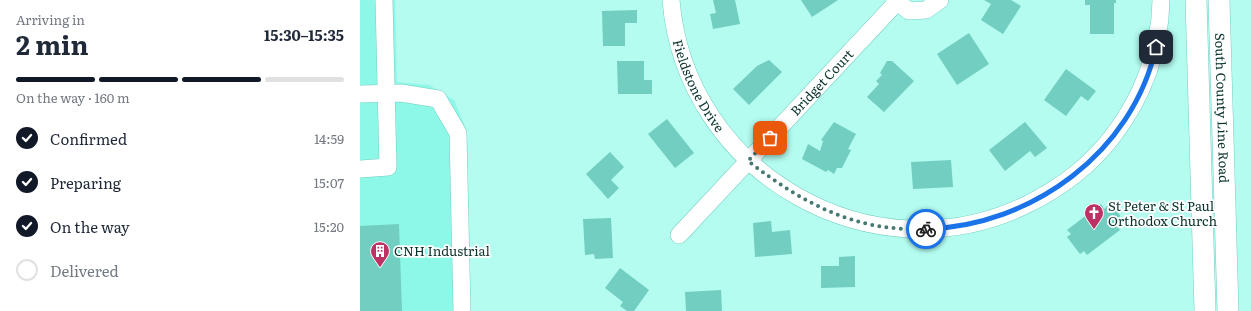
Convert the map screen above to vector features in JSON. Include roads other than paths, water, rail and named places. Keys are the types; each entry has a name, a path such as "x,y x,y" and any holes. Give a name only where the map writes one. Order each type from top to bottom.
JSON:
{"main road":[{"name":"South County Line Road","path":"1196,0 1205,311"},
{"name":"South County Line Road","path":"1219,0 1228,311"}],"street":[{"path":"360,169 388,167 384,0"},
{"name":"Fieldstone Drive","path":"671,0 675,30 681,53 697,93 723,132 748,161 778,185 816,206 857,221 874,225 902,228 934,229 986,220 1017,209 1042,197 1070,178 1099,154 1135,104 1153,60 1158,34 1161,0"},
{"name":"Bridget Court","path":"748,161 896,1 909,10 926,10 940,0"},
{"path":"360,94 400,93 438,99 458,133 462,311"},
{"path":"679,235 748,161"}],"place":[{"name":"St Peter & St Paul Orthodox Church","path":"1094,230"},
{"name":"CNH Industrial","path":"380,268"}]}
